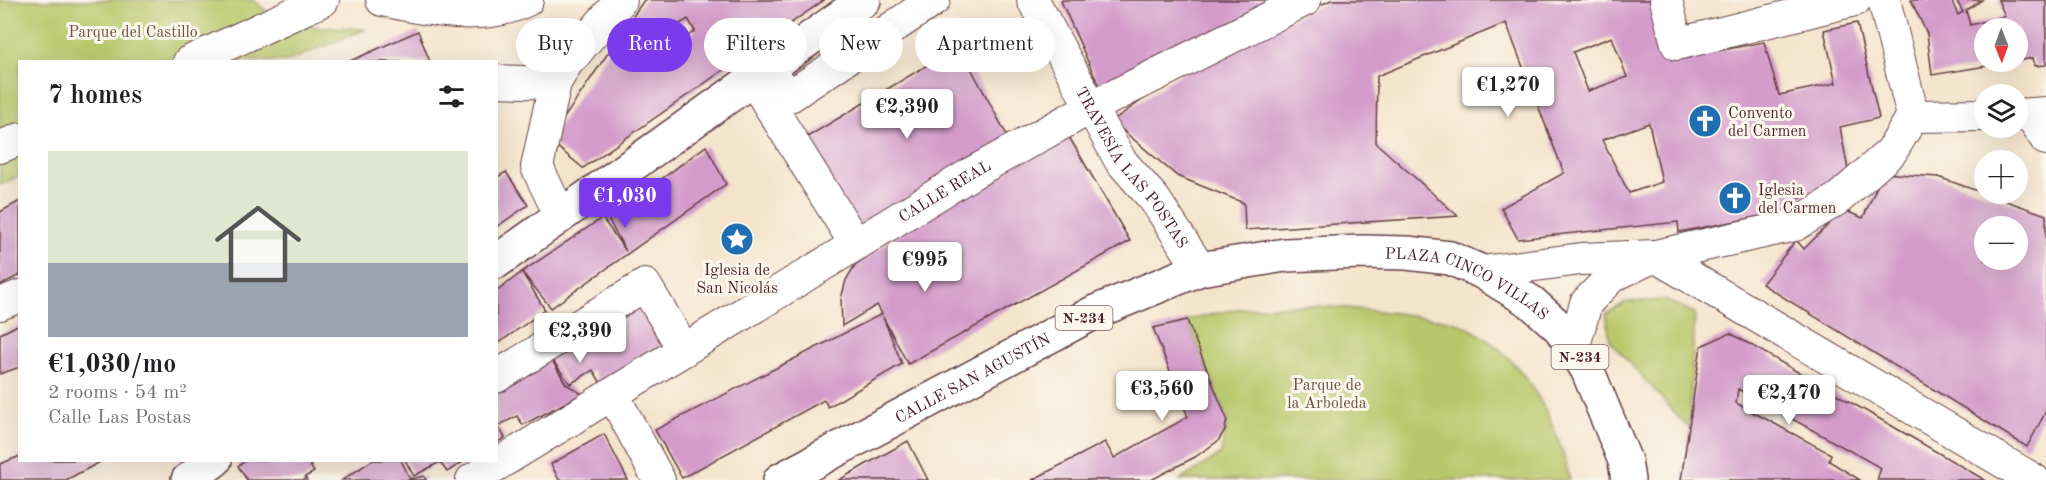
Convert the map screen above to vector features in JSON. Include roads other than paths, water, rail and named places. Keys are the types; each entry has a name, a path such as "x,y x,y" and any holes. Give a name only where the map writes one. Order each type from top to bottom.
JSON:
{"main road":[{"path":"498,261 864,0"},
{"name":"PLAZA CINCO VILLAS","path":"1200,269 1285,255 1361,252 1407,253 1450,258 1482,272 1531,302 1560,328 1574,346 1609,420 1625,461 1628,480"},
{"name":"CALLE SAN AGUSTÍN","path":"780,480 1095,312 1200,269"}],"street":[{"path":"193,60 323,0"},
{"path":"382,0 440,13 513,8 527,0"},
{"path":"561,217 537,167 555,83 566,64 621,0"},
{"path":"760,74 790,96 934,0"},
{"name":"TRAVESÍA LAS POSTAS","path":"1033,0 1120,160 1155,200 1200,269"},
{"name":"CALLE REAL","path":"472,480 974,172 1090,108 1305,0"},
{"path":"1666,0 1677,44 1855,0"},
{"path":"1482,272 1581,260 1655,256 1795,225 1839,198 1891,152 1913,116 1884,0"},
{"path":"760,74 855,243"},
{"path":"498,81 555,83"},
{"path":"1913,116 1974,116"},
{"path":"0,147 18,140"},
{"path":"1574,346 1586,303 1612,276 1655,256"},
{"path":"1655,256 2034,480"},
{"path":"498,375 645,285 684,351"},
{"path":"0,304 18,297"},
{"path":"613,395 655,472"}],"place":[{"name":"Convento del Carmen","path":"1705,121"},
{"name":"Iglesia del Carmen","path":"1735,198"},
{"name":"Iglesia de San Nicolás","path":"737,239"}],"park label":[{"name":"Parque del Castillo","path":"133,31"},
{"name":"Parque de la Arboleda","path":"1327,393"}]}
